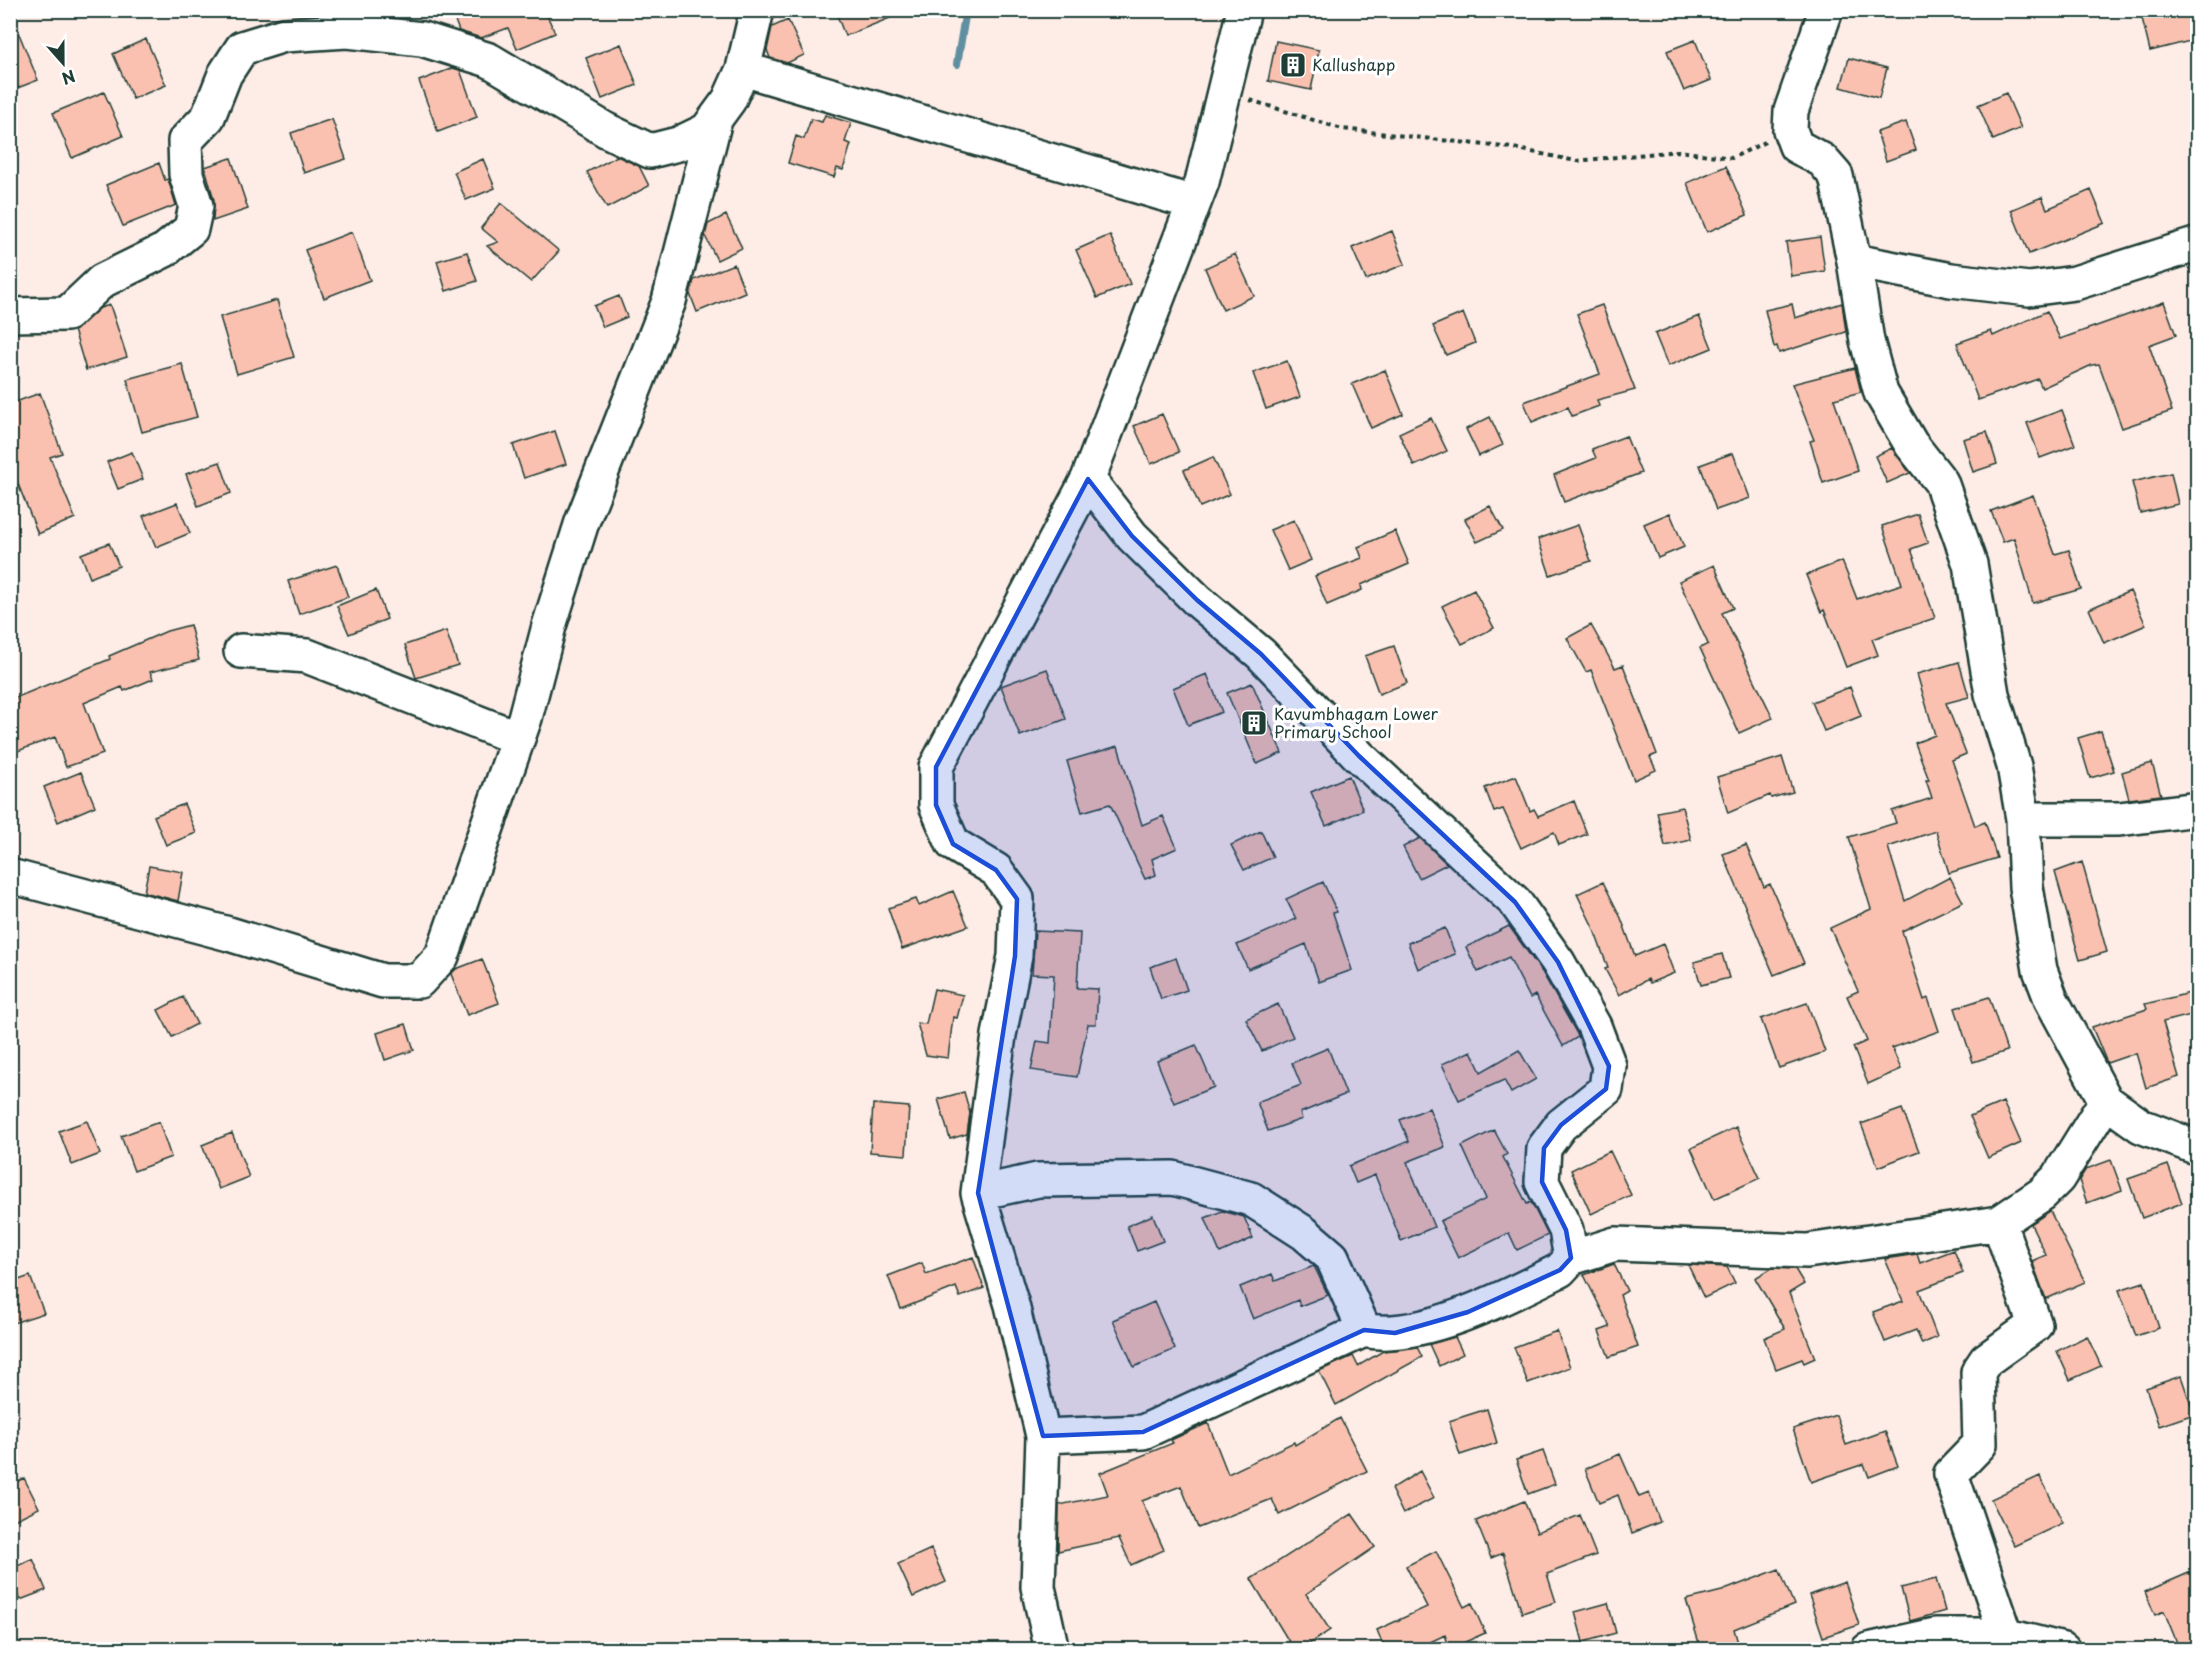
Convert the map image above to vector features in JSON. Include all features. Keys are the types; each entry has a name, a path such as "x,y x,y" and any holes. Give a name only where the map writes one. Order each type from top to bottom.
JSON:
{"street":[{"path":"10,315 67,314 102,281 165,250 191,228 196,206 186,174 185,141 207,117 225,74 242,48 284,35 347,31 422,39 489,60 606,130 650,152 688,140 707,130 715,120 729,100 743,69 757,10"},
{"path":"1052,1650 1038,1587 1043,1436 1012,1305 978,1192 999,1035 1015,956 1017,899 996,870 953,844 936,805 936,767 1088,479 1194,203 1225,93 1244,10"},
{"path":"1826,10 1791,111 1790,130 1796,146 1822,160 1836,176 1854,261 1867,341 1881,393 1911,444 1941,482 1970,564 1992,694 2013,766 2023,819 2026,887 2040,970 2051,999 2106,1101 2142,1126 2198,1148"},
{"path":"743,69 1194,203"},
{"path":"10,876 229,934 383,981 419,981 442,956 518,738 549,626 582,522 669,302 715,120"},
{"path":"1854,261 1951,280 2030,289 2075,284 2198,244"},
{"path":"1088,479 1132,536 1197,600 1261,654 1359,756 1515,902 1558,962 1594,1026 1609,1066 1606,1089 1561,1125 1544,1148 1542,1182 1566,1230 1571,1258"},
{"path":"241,651 307,656 518,738"},
{"path":"2023,819 2119,819 2198,809"},
{"path":"1043,1436 1143,1432 1364,1330 1395,1333 1468,1312 1560,1270 1571,1258 1616,1244 1807,1251 1999,1223 2042,1194 2058,1178 2106,1101"},
{"path":"978,1192 1038,1180 1173,1178 1251,1199 1304,1233 1332,1257 1364,1330"},
{"path":"1999,1223 2035,1325 1986,1360 1978,1372 1980,1444 1951,1474 2008,1642"},
{"path":"1868,1650 1935,1635 2063,1650"}],"path":[{"path":"1225,93 1342,129 1513,148 1576,161 1678,151 1732,158 1790,130"}],"highlighted area":[{"path":"1088,479 1132,536 1197,600 1261,654 1359,756 1515,902 1558,962 1609,1066 1606,1089 1561,1125 1544,1148 1542,1182 1566,1230 1571,1258 1560,1270 1468,1312 1395,1333 1364,1330 1143,1432 1043,1436 978,1193 1015,956 1017,899 996,870 953,844 936,805 936,767"}],"building":[{"path":"451,10 548,10 546,13 555,33 517,49 508,28 481,38 459,31"},
{"path":"835,10 905,10 905,12 845,36"},
{"path":"2140,10 2198,10 2198,39 2150,51"},
{"path":"10,12 38,80 10,91"},
{"path":"788,20 804,55 787,63 770,58 767,50 772,27"},
{"path":"146,39 166,85 133,99 113,54"},
{"path":"1695,40 1711,80 1684,91 1667,51"},
{"name":"Kallushapp","path":"1276,41 1319,50 1311,90 1268,81"},
{"path":"621,44 637,85 602,99 586,58"},
{"path":"1849,58 1887,68 1879,98 1841,87"},
{"path":"453,68 460,70 477,117 438,132 419,81"},
{"path":"104,92 123,136 72,158 53,113"},
{"path":"2006,93 2021,128 1993,140 1978,105"},
{"path":"825,115 851,123 845,142 851,144 843,170 837,168 834,177 788,163 796,136 804,139 811,119 822,122"},
{"path":"332,119 346,159 304,173 291,133"},
{"path":"1906,122 1916,150 1886,161 1877,132"},
{"path":"617,156 639,166 649,186 607,208 587,172"},
{"path":"231,158 248,209 213,221 214,200 205,167"},
{"path":"483,159 495,188 466,200 454,172"},
{"path":"159,163 165,180 168,179 176,205 123,226 106,185"},
{"path":"1726,166 1747,215 1707,232 1687,183"},
{"path":"2091,190 2105,223 2029,254 2011,210 2042,197 2047,209"},
{"path":"501,203 559,251 531,282 487,246 498,242 481,228"},
{"path":"726,215 742,248 717,260 705,236 708,224"},
{"path":"1392,231 1405,264 1366,280 1352,248"},
{"path":"352,232 370,280 324,298 305,250"},
{"path":"1110,235 1130,284 1097,298 1076,250"},
{"path":"1820,237 1825,271 1791,276 1786,242"},
{"path":"467,252 477,281 446,291 437,261"},
{"path":"1235,254 1254,296 1223,310 1205,268"},
{"path":"734,264 745,292 697,312 690,294 694,280"},
{"path":"619,296 627,317 603,327 594,306"},
{"path":"277,300 294,357 237,374 220,317"},
{"path":"2164,302 2176,335 2149,345 2172,411 2122,428 2099,364 2042,388 2038,379 1978,400 1957,343 1991,331 1993,336 2047,311 2060,339"},
{"path":"1842,303 1846,332 1779,353 1777,346 1774,347 1765,310 1792,304 1795,318"},
{"path":"110,305 127,357 86,370 74,330 100,308"},
{"path":"1602,305 1635,390 1597,400 1599,406 1572,416 1568,407 1532,422 1524,402 1600,374 1577,314"},
{"path":"1463,313 1475,343 1446,355 1433,326"},
{"path":"1699,316 1712,348 1668,366 1655,334"},
{"path":"1287,361 1300,397 1266,409 1253,373"},
{"path":"182,364 197,417 142,432 127,379"},
{"path":"1855,368 1861,392 1834,399 1858,471 1823,483 1810,441 1814,440 1792,384"},
{"path":"1385,370 1403,414 1371,428 1352,384"},
{"path":"40,393 62,453 50,457 75,518 38,534 10,464 10,404"},
{"path":"2062,410 2075,445 2040,458 2027,423"},
{"path":"1162,414 1179,452 1151,464 1134,426"},
{"path":"1490,417 1503,445 1479,456 1466,429"},
{"path":"1431,418 1447,451 1414,466 1399,433"},
{"path":"555,431 566,464 524,478 513,445"},
{"path":"1987,432 1997,464 1973,472 1963,439"},
{"path":"1626,436 1641,473 1564,502 1554,475 1596,458 1592,449"},
{"path":"1892,448 1910,473 1887,483 1875,456"},
{"path":"132,452 143,479 118,489 107,462"},
{"path":"1733,453 1750,498 1716,510 1700,465"},
{"path":"1213,457 1230,494 1200,507 1184,470"},
{"path":"220,462 231,493 198,506 186,474"},
{"path":"2171,473 2178,504 2140,513 2132,482"},
{"path":"2033,495 2055,554 2069,550 2081,589 2033,603 2014,538 2003,542 1991,511"},
{"path":"177,503 190,533 156,547 143,516"},
{"path":"1490,506 1503,530 1477,542 1465,519"},
{"path":"1670,513 1684,547 1658,558 1644,524"},
{"path":"1918,514 1928,543 1911,549 1935,618 1872,639 1878,655 1846,667 1824,610 1821,612 1806,575 1842,561 1857,599 1902,584 1882,526"},
{"path":"1294,520 1311,560 1288,570 1270,530"},
{"path":"1578,525 1591,561 1550,575 1538,539"},
{"path":"1395,531 1409,564 1361,585 1362,590 1327,605 1315,576 1362,558 1358,547"},
{"path":"109,543 119,566 90,578 81,554"},
{"path":"337,565 348,597 299,614 288,581"},
{"path":"1714,565 1733,608 1722,613 1773,718 1739,733 1700,648 1708,644 1679,581"},
{"path":"376,590 387,619 349,634 337,606"},
{"path":"1474,590 1494,628 1462,644 1442,606"},
{"path":"2130,591 2146,625 2104,643 2089,609"},
{"path":"190,625 199,660 150,672 153,679 124,691 122,687 84,703 103,754 66,767 55,737 10,754 10,700 110,659 109,656 167,631"},
{"path":"1591,625 1615,668 1623,665 1657,754 1650,757 1656,770 1634,780 1591,670 1586,672 1567,638"},
{"path":"446,631 458,665 416,678 405,645"},
{"path":"1394,646 1407,683 1379,694 1365,656"},
{"path":"1959,662 1969,697 1946,703 1966,754 1952,760 1975,826 1985,822 1997,858 1949,873 1936,831 1888,847 1905,901 1950,877 1963,902 1902,931 1924,1000 1928,998 1939,1031 1892,1048 1901,1069 1868,1084 1853,1047 1867,1041 1847,996 1858,991 1830,928 1871,909 1849,837 1896,823 1892,811 1932,798 1926,780 1929,780 1915,743 1935,735 1917,674"},
{"path":"1047,669 1066,719 1020,736 1001,686"},
{"path":"1207,674 1222,712 1188,725 1173,688"},
{"name":"Kavumbhagam Lower Primary School","path":"1252,683 1282,753 1257,764 1227,693"},
{"path":"1850,687 1861,716 1824,731 1812,702"},
{"path":"2101,731 2114,771 2090,778 2078,738"},
{"path":"1118,746 1142,825 1163,816 1177,848 1152,859 1156,875 1145,879 1110,804 1082,812 1067,761"},
{"path":"1782,757 1793,792 1771,798 1770,795 1728,813 1717,777"},
{"path":"2152,763 2161,795 2129,799 2122,772"},
{"path":"81,772 95,806 58,822 44,787"},
{"path":"1349,776 1363,810 1326,826 1311,792"},
{"path":"1516,776 1530,811 1534,809 1538,816 1574,801 1587,834 1559,845 1554,832 1521,848 1503,809 1494,812 1485,788"},
{"path":"184,804 196,833 166,845 154,816"},
{"path":"1682,807 1691,840 1665,846 1657,812"},
{"path":"1261,831 1273,857 1244,870 1231,845"},
{"path":"1420,838 1447,864 1419,878 1403,847"},
{"path":"1746,845 1764,887 1770,884 1804,963 1774,975 1723,854"},
{"path":"2082,862 2107,952 2080,960 2055,872"},
{"path":"149,866 183,872 178,901 144,892"},
{"path":"1323,882 1337,912 1333,913 1352,970 1319,982 1306,944 1248,969 1237,945 1296,919 1286,899"},
{"path":"1603,882 1621,918 1635,956 1663,944 1674,973 1650,983 1648,979 1619,995 1605,969 1608,968 1593,927 1577,894"},
{"path":"953,891 968,926 902,949 888,908 916,899 919,906"},
{"path":"1509,926 1542,972 1577,1034 1578,1037 1563,1046 1535,995 1530,998 1509,957 1478,972 1466,947"},
{"path":"1445,928 1455,954 1418,969 1408,943"},
{"path":"1035,931 1080,933 1077,988 1098,989 1096,1024 1088,1024 1077,1077 1031,1070 1037,1041 1050,1043 1054,975 1032,974"},
{"path":"1722,954 1729,978 1701,985 1694,962"},
{"path":"1176,958 1187,990 1161,999 1150,967"},
{"path":"482,959 499,1003 467,1015 451,974 456,969"},
{"path":"934,989 963,995 957,1018 953,1017 948,1058 926,1055 917,1023 926,1024"},
{"path":"2190,993 2195,1014 2163,1022 2179,1077 2146,1088 2136,1053 2107,1063 2092,1027 2147,1009 2145,1004"},
{"path":"183,997 197,1024 172,1037 158,1010"},
{"path":"1989,997 2007,1051 1973,1062 1955,1008"},
{"path":"1807,1003 1825,1052 1779,1068 1761,1019"},
{"path":"1278,1004 1293,1037 1262,1051 1246,1019"},
{"path":"406,1024 414,1050 385,1060 377,1033"},
{"path":"1196,1045 1214,1087 1174,1103 1157,1061"},
{"path":"1328,1048 1346,1094 1300,1113 1302,1119 1268,1131 1257,1102 1301,1085 1292,1063"},
{"path":"1519,1050 1536,1079 1511,1093 1504,1080 1459,1100 1442,1064 1471,1051 1481,1072"},
{"path":"964,1092 970,1113 967,1134 950,1139 938,1099"},
{"path":"2003,1102 2021,1143 1988,1158 1970,1116"},
{"path":"873,1104 909,1107 906,1155 870,1152"},
{"path":"1429,1108 1445,1147 1407,1162 1434,1227 1401,1241 1375,1175 1356,1183 1349,1166 1409,1141 1400,1120"},
{"path":"1902,1109 1919,1151 1878,1167 1861,1124"},
{"path":"87,1121 100,1154 72,1165 59,1131"},
{"path":"159,1122 171,1157 134,1171 121,1136"},
{"path":"1736,1127 1760,1178 1714,1199 1691,1148"},
{"path":"1494,1130 1507,1154 1503,1157 1527,1204 1531,1202 1548,1235 1517,1250 1509,1233 1458,1258 1440,1221 1486,1199 1462,1146"},
{"path":"232,1133 249,1177 219,1189 202,1145"},
{"path":"1610,1151 1631,1195 1591,1214 1571,1170"},
{"path":"2111,1160 2122,1190 2087,1203 2079,1180 2086,1169"},
{"path":"2168,1165 2182,1203 2142,1218 2128,1179"},
{"path":"1222,1211 1244,1217 1253,1238 1220,1253 1205,1218"},
{"path":"2050,1211 2085,1282 2046,1299 2032,1261 2046,1255 2031,1224"},
{"path":"1153,1215 1163,1241 1137,1251 1127,1226"},
{"path":"1954,1250 1963,1273 1919,1290 1937,1337 1922,1344 1916,1330 1885,1342 1873,1312 1903,1301 1885,1259 1917,1254 1920,1263"},
{"path":"973,1257 984,1288 960,1297 956,1287 901,1309 888,1276 922,1263 926,1274"},
{"path":"1614,1264 1627,1291 1620,1295 1638,1347 1609,1357 1599,1331 1610,1327 1584,1275"},
{"path":"1688,1265 1727,1267 1735,1283 1704,1298"},
{"path":"1314,1266 1328,1295 1300,1306 1298,1300 1253,1319 1240,1287 1272,1274 1275,1281"},
{"path":"1772,1268 1795,1269 1804,1284 1789,1293 1815,1358 1804,1363 1802,1359 1776,1369 1764,1338 1785,1329 1755,1278"},
{"path":"30,1276 44,1313 10,1324 10,1283"},
{"path":"2144,1282 2159,1328 2136,1336 2119,1290"},
{"path":"1154,1302 1175,1349 1134,1367 1113,1320"},
{"path":"1557,1331 1570,1367 1528,1383 1514,1347"},
{"path":"2087,1336 2101,1366 2070,1380 2057,1351"},
{"path":"1455,1337 1463,1354 1439,1366 1429,1344"},
{"path":"1417,1347 1422,1357 1336,1405 1319,1371 1353,1356 1358,1366 1383,1351"},
{"path":"2181,1376 2194,1414 2159,1426 2146,1388"},
{"path":"1487,1409 1497,1443 1460,1455 1449,1421"},
{"path":"1836,1415 1846,1445 1885,1431 1898,1466 1869,1477 1864,1464 1811,1482 1793,1429"},
{"path":"1340,1418 1367,1471 1279,1515 1272,1499 1198,1528 1181,1486 1142,1501 1164,1550 1131,1565 1119,1538 1058,1551 1059,1505 1108,1495 1100,1473 1173,1443 1171,1440 1208,1423 1228,1474 1294,1442 1295,1445"},
{"path":"1543,1451 1555,1484 1528,1494 1516,1460"},
{"path":"1620,1454 1639,1497 1649,1493 1660,1522 1632,1533 1618,1495 1599,1503 1585,1469"},
{"path":"1420,1471 1434,1498 1403,1514 1391,1489"},
{"path":"2040,1476 2063,1523 2014,1546 1991,1499"},
{"path":"24,1478 39,1508 10,1522 10,1485"},
{"path":"1524,1501 1537,1532 1580,1515 1596,1555 1547,1574 1556,1602 1522,1613 1503,1553 1491,1558 1476,1521"},
{"path":"1352,1514 1375,1547 1306,1594 1330,1630 1300,1650 1294,1650 1251,1579"},
{"path":"931,1549 946,1582 913,1597 898,1564"},
{"path":"1436,1551 1464,1607 1472,1603 1485,1633 1450,1649 1445,1635 1413,1650 1385,1650 1377,1630 1427,1607 1406,1566"},
{"path":"33,1559 46,1590 20,1600 10,1577 10,1569"},
{"path":"1779,1569 1794,1605 1734,1629 1740,1650 1701,1650 1686,1600 1722,1591"},
{"path":"2198,1569 2198,1644 2180,1650 2164,1611 2155,1615 2145,1592"},
{"path":"1936,1579 1945,1611 1910,1621 1901,1588"},
{"path":"1845,1582 1859,1625 1823,1637 1809,1595"},
{"path":"1608,1603 1616,1633 1583,1642 1575,1612"}],"waterway":[{"path":"957,64 966,10"}],"place":[{"name":"Kallushapp","path":"1293,65"},
{"name":"Kavumbhagam Lower Primary School","path":"1254,723"}]}
